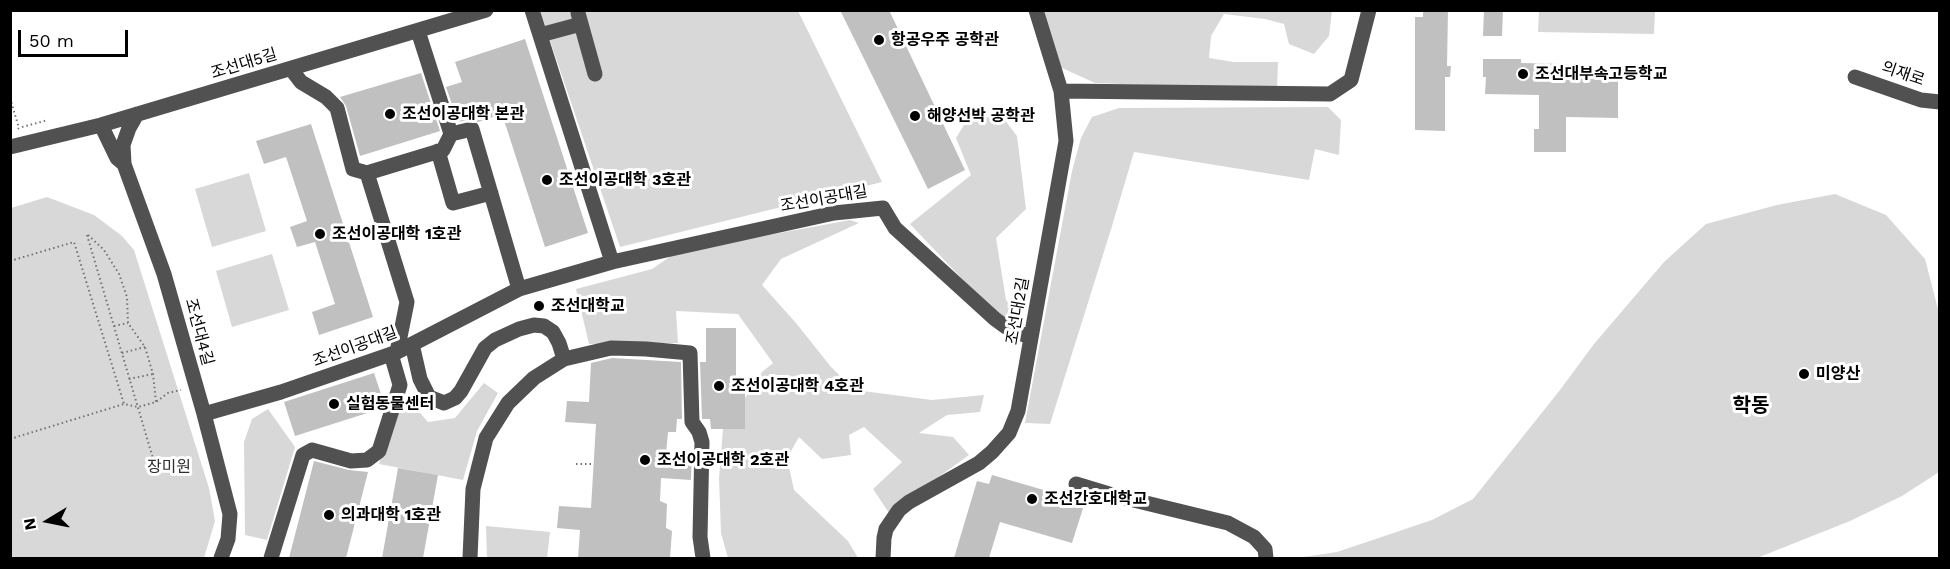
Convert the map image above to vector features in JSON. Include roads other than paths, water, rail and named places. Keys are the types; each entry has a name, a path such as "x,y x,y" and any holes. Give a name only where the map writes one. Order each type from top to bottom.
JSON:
{"street":[{"name":"조선대5길","path":"10,147 101,125 486,10"},
{"path":"532,10 612,262"},
{"name":"조선대2길","path":"883,558 886,529 899,510 992,452 1009,433 1018,411 1066,141 1061,92 1036,10"},
{"path":"1061,92 1330,94 1351,80 1369,10"},
{"path":"540,35 580,18 596,74"},
{"path":"291,69 300,82 326,97 337,108 353,169 367,173 443,150 451,134 418,31"},
{"name":"의재로","path":"1855,77 1921,100 1940,102"},
{"path":"123,164 123,145 137,114"},
{"name":"조선대4길","path":"101,125 117,158 123,164 164,274 204,414 230,514 228,539 221,558"},
{"path":"451,134 472,129 519,289"},
{"path":"438,151 453,203 491,193"},
{"path":"271,558 303,455 312,450 351,461 367,460 379,451 400,385 394,353 407,302 367,173"},
{"name":"조선이공대길","path":"204,414 280,392 394,353 519,289 612,262 834,213 883,208 895,228 995,319 1031,338"},
{"path":"412,344 420,379 429,397 444,403 450,401 461,391 485,348 495,340 519,329 534,325 544,326 553,332 560,344 564,359"},
{"path":"470,558 473,489 486,438 513,398 534,378 564,359 611,348 690,353 692,422 702,442 700,537 703,558"},
{"path":"1076,484 1228,523 1254,537 1265,549 1266,558"}],"place":[{"name":"항공우주 공학관","path":"879,40"},
{"name":"조선대부속고등학교","path":"1523,74"},
{"name":"조선이공대학 본관","path":"390,114"},
{"name":"해양선박 공학관","path":"915,116"},
{"name":"조선이공대학 3호관","path":"547,180"},
{"name":"조선이공대학 1호관","path":"320,234"},
{"name":"조선대학교","path":"539,306"},
{"name":"미양산","path":"1804,374"},
{"name":"조선이공대학 4호관","path":"719,386"},
{"name":"실험동물센터","path":"334,404"},
{"name":"조선이공대학 2호관","path":"645,460"},
{"name":"조선간호대학교","path":"1032,499"},
{"name":"의과대학 1호관","path":"329,515"}],"district":[{"name":"학동","path":"1751,406"}],"park label":[{"name":"장미원","path":"169,467"}]}
